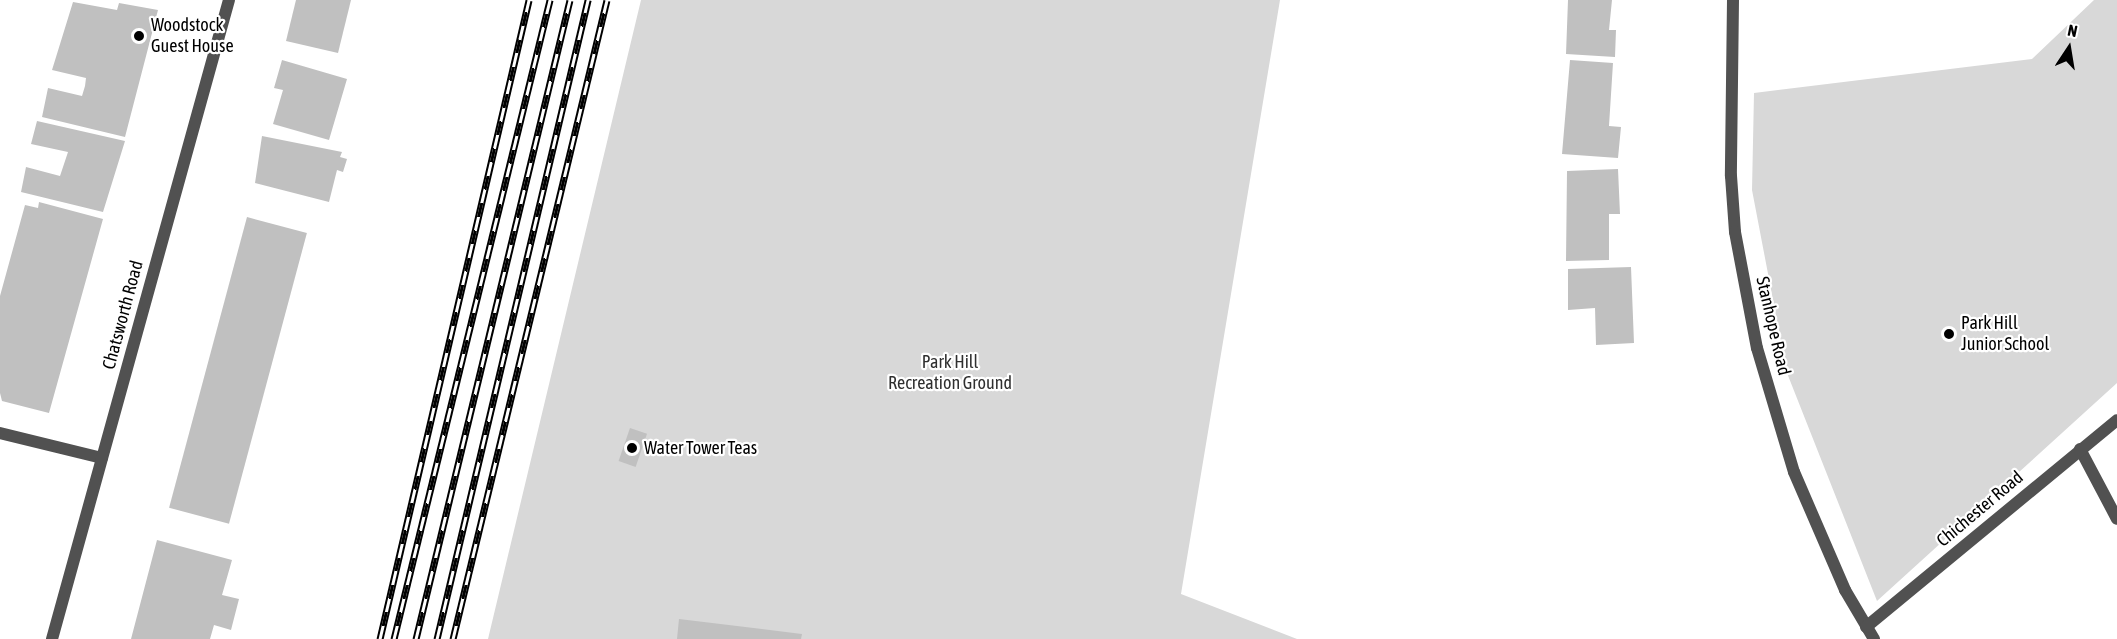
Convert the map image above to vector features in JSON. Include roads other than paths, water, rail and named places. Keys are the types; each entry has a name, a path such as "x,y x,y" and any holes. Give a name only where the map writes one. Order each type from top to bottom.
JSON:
{"street":[{"name":"Chatsworth Road","path":"52,639 229,0"},
{"name":"Stanhope Road","path":"1732,0 1731,176 1745,291 1794,472 1845,590 1874,639"},
{"name":"Chichester Road","path":"1866,627 2117,420"},
{"path":"0,433 102,458"},
{"path":"2080,449 2117,519"}],"railway":[{"path":"380,639 529,0"},
{"path":"394,639 550,0"},
{"path":"416,639 570,0"},
{"path":"437,639 588,0"},
{"path":"453,639 607,0"}],"place":[{"name":"Woodstock Guest House","path":"139,36"},
{"name":"Park Hill Junior School","path":"1949,334"},
{"name":"Water Tower Teas","path":"632,448"}],"park label":[{"name":"Park Hill Recreation Ground","path":"950,373"}]}
